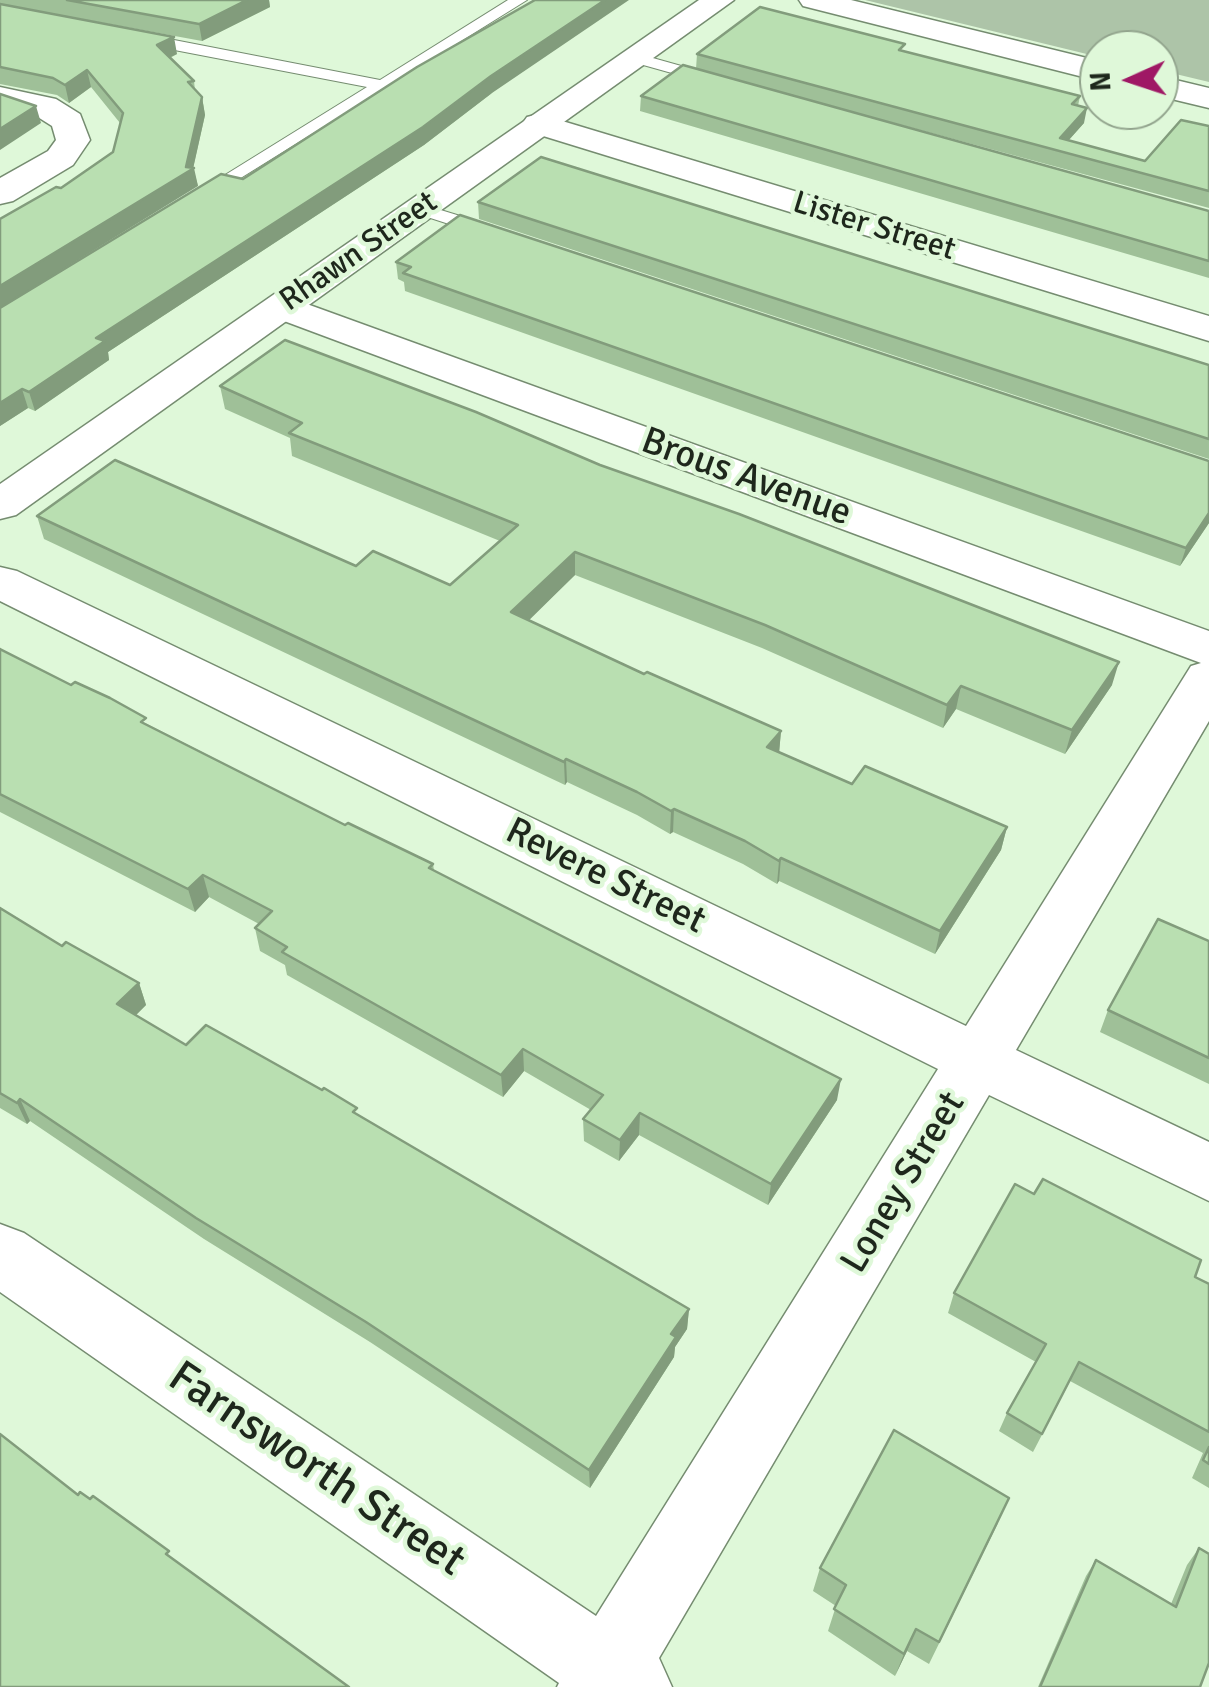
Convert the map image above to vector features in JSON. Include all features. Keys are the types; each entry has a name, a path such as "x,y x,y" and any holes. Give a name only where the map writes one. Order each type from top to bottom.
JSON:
{"street":[{"name":"Rhawn Street","path":"0,505 719,0"},
{"path":"814,0 1079,66"},
{"path":"1179,91 1209,98"},
{"path":"0,96 44,106 68,121 73,140 62,158 0,192"},
{"name":"Lister Street","path":"539,124 1209,329"},
{"name":"Brous Avenue","path":"282,307 1209,649"},
{"name":"Revere Street","path":"0,582 1209,1173"},
{"name":"Loney Street","path":"612,1681 1209,678"},
{"name":"Farnsworth Street","path":"0,1254 612,1681"}],"lane":[{"path":"183,208 519,0"},
{"path":"125,36 382,85"},
{"path":"636,58 738,86"},
{"path":"420,209 507,237"}],"green space":[{"path":"865,0 1209,0 1209,82 1179,75 1179,30 1079,30 1079,52"}],"building":[{"path":"67,0 247,0 199,24"},
{"path":"535,0 605,0 423,127 96,338 105,341 29,392 22,389 0,403 0,308 221,174 243,179 417,67"},
{"path":"0,4 174,37 157,45 194,81 188,82 202,97 186,167 194,168 0,286 0,219 56,187 61,188 113,152 123,113 87,70 65,85 53,78 0,67"},
{"path":"760,7 905,44 899,50 1079,96 1072,104 1079,106 1079,117 1060,138 1145,161 1172,130 1179,130 1181,120 1209,126 1209,191 697,54"},
{"path":"683,65 1209,211 1209,261 641,96"},
{"path":"0,94 36,106 0,129"},
{"path":"541,157 1209,365 1209,439 478,202"},
{"path":"460,215 1209,461 1209,513 1186,548 403,273 411,267 396,262"},
{"path":"285,340 476,412 600,465 739,514 1119,662 1072,730 961,686 947,705 765,625 575,552 511,612 644,674 781,731 767,747 852,784 865,766 1007,827 940,931 781,858 779,861 745,841 671,811 566,759 564,762 37,516 115,460 356,566 373,551 450,585 518,525 289,433 302,423 220,386"},
{"path":"0,649 71,685 75,682 110,698 146,718 141,722 345,825 348,823 433,864 429,868 841,1079 771,1184 640,1113 620,1140 583,1119 603,1095 523,1049 501,1075 282,952 287,947 255,928 272,911 203,875 188,889 0,794"},
{"path":"0,908 62,946 66,942 139,983 117,1004 186,1045 206,1025 324,1088 357,1108 353,1112 689,1309 671,1334 676,1337 589,1470 366,1322 196,1218 20,1099 17,1103 0,1093"},
{"path":"1158,919 1209,941 1209,1058 1108,1010"},
{"path":"1043,1179 1201,1260 1195,1277 1209,1284 1209,1432 1079,1362 1042,1434 1007,1413 1046,1344 954,1293 1015,1184 1034,1194"},
{"path":"894,1430 1009,1498 939,1642 916,1629 904,1654 834,1609 846,1585 820,1568"},
{"path":"0,1434 78,1495 80,1492 90,1499 93,1496 169,1551 166,1554 349,1687 0,1687"},
{"path":"1199,1548 1209,1554 1209,1663 1200,1687 1040,1687 1096,1560 1176,1607"}]}
